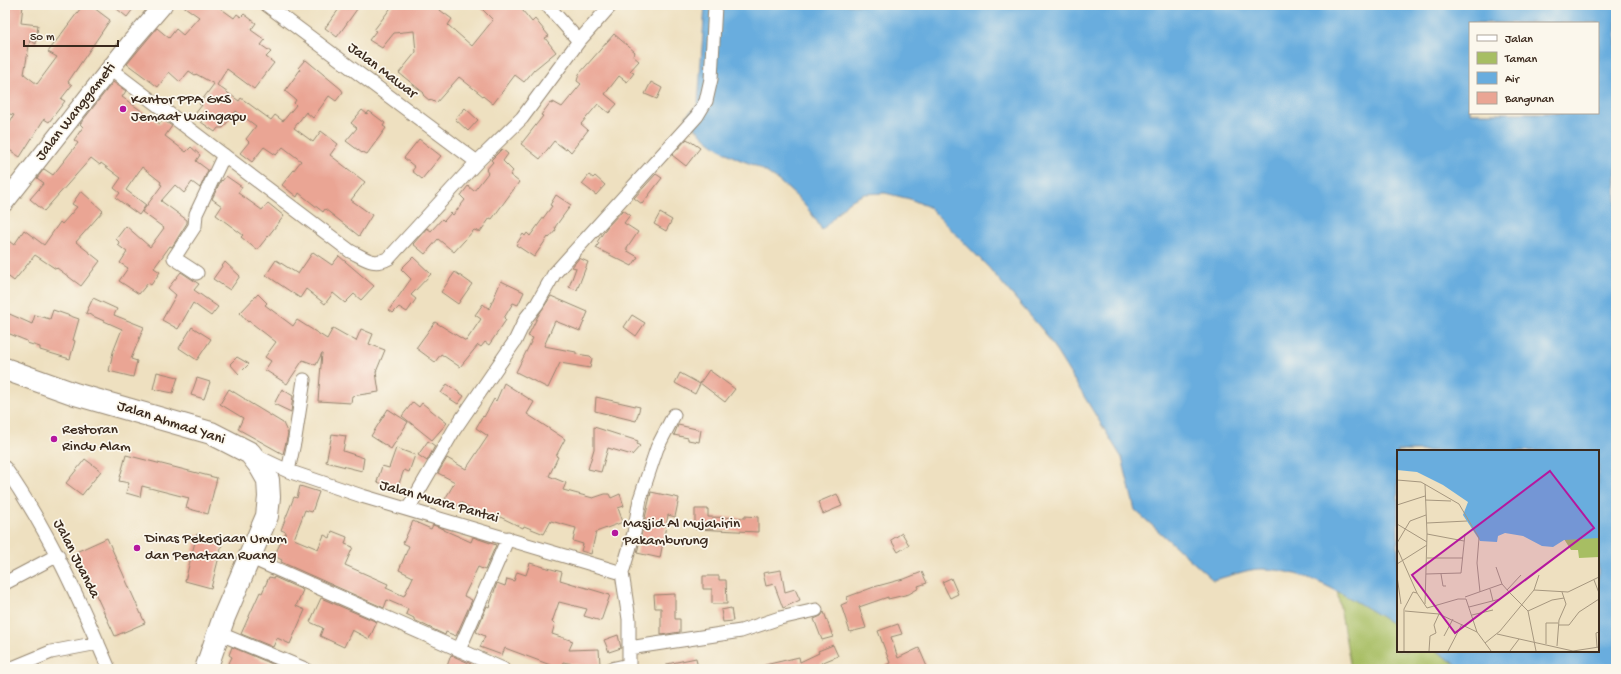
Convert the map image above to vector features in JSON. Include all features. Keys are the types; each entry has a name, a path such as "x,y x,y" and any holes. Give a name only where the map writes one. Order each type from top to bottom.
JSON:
{"highway":[{"name":"Jalan Ahmad Yani","path":"5,369 75,394 211,433 250,453 268,480 269,497 267,516 218,633 206,669"}],"street":[{"name":"Jalan Wanggameti","path":"5,202 148,21 163,5"},
{"name":"Jalan Mawar","path":"267,5 477,162"},
{"path":"547,5 579,41"},
{"path":"110,70 350,251 374,262 380,262 394,253 477,162 522,118 579,41 611,5"},
{"path":"408,509 454,430 515,341 523,324 554,274 697,116 706,101 710,79 715,5"},
{"path":"197,273 174,258 195,226 196,214 224,155"},
{"path":"288,471 304,380"},
{"path":"611,669 629,667 629,619 622,573 634,533 640,500 657,448 674,415"},
{"name":"Jalan Muara Pantai","path":"250,453 288,471 408,509 622,573"},
{"name":"Jalan Juanda","path":"5,468 27,501 58,555 109,669"},
{"path":"459,650 508,538"},
{"path":"5,583 58,555"},
{"path":"249,557 503,669"},
{"path":"629,648 741,631 780,618 816,610"},
{"path":"218,633 305,669"},
{"path":"10,669 51,652 98,643"}],"green space":[{"path":"1336,585 1397,624 1397,652 1440,652 1466,669 1351,669"}],"water":[{"path":"705,5 1616,5 1616,669 1463,669 1438,652 1599,652 1599,450 1397,450 1397,626 1333,589 1298,575 1280,571 1255,569 1213,580 1135,510 1122,458 1045,333 989,268 929,207 910,199 885,193 864,194 848,202 822,230 803,203 787,188 760,168 735,158 712,143 686,116 698,104"}],"building":[{"path":"5,5 23,5 21,23 38,25 36,44 30,40 24,74 37,84 57,57 48,52 83,5 90,5 110,20 68,82 72,85 61,99 65,101 49,122 44,119 20,157 5,147 5,130 14,115 5,113"},
{"path":"112,5 136,5 127,17"},
{"path":"182,5 216,5 234,18 237,14 241,17 244,14 256,23 251,30 265,40 261,45 271,52 266,57 274,63 254,89 227,69 217,85 239,101 241,98 271,120 275,115 283,121 296,105 294,103 296,100 285,91 300,70 298,68 306,60 341,89 343,92 336,101 329,96 313,118 306,112 294,128 313,142 321,131 338,144 330,155 365,182 351,200 372,215 359,236 325,209 323,212 299,193 297,197 282,185 301,161 283,147 276,155 264,147 252,162 240,153 249,142 246,139 256,126 236,111 223,128 218,128 215,132 201,122 203,120 195,114 202,105 199,104 214,84 189,71 180,82 169,72 158,87 127,64 157,28 169,38 176,29 183,35 199,17"},
{"path":"342,5 360,5 337,37 325,28"},
{"path":"393,5 433,5 452,19 448,25 472,46 493,20 478,5 518,5 532,22 535,19 549,36 545,38 556,52 534,70 524,82 515,75 493,104 459,77 436,103 431,100 430,101 423,95 424,93 399,73 416,52 414,31 394,33 382,48 369,40 376,31 374,30"},
{"path":"614,34 635,52 633,56 639,61 630,71 634,73 627,82 619,76 605,94 617,104 609,113 598,104 581,124 588,130 571,152 554,141 540,159 521,144 543,116 541,115 550,103 552,104 553,102 562,107 581,84 577,81 579,74"},
{"path":"113,82 126,91 122,97 160,124 163,120 172,126 165,136 186,152 191,147 200,155 196,161 208,170 200,188 192,182 184,193 175,185 161,201 187,220 187,223 172,247 170,246 154,268 160,272 151,285 148,283 139,294 119,281 128,268 120,263 127,252 118,245 119,242 116,239 126,226 150,247 164,228 142,212 162,185 160,184 161,182 142,167 126,190 146,205 139,215 116,198 120,193 114,188 121,178 101,163 100,165 91,158 44,211 30,199 44,183 37,178 44,169 53,175 78,143 74,140 83,127 80,124"},
{"path":"651,82 662,88 657,99 645,94"},
{"path":"465,108 478,120 468,131 455,119"},
{"path":"362,110 367,114 369,111 385,123 383,126 386,128 367,154 362,153 346,141 357,128 351,123"},
{"path":"419,139 441,156 422,179 412,171 415,167 404,158"},
{"path":"687,139 700,148 686,166 672,155"},
{"path":"502,149 508,154 503,161 513,171 510,175 519,182 492,219 490,218 480,232 474,230 454,252 438,239 425,254 413,244 427,228 431,231 442,219 444,221 451,213 453,215 465,200 461,196 462,194 468,186 474,191 488,173 486,170 493,162 491,160"},
{"path":"656,174 662,178 642,204 634,198"},
{"path":"589,175 593,178 595,176 605,185 596,195 582,184"},
{"path":"226,176 242,187 238,193 262,210 268,203 284,216 257,250 241,237 243,235 216,215 222,206 212,199 221,180 222,181"},
{"path":"81,191 103,211 76,242 100,261 81,286 57,268 56,269 35,255 14,281 5,274 5,238 14,245 24,230 44,245 60,222 62,224 77,207 72,204"},
{"path":"556,195 571,205 555,227 556,230 549,238 548,237 534,257 516,245 523,234 525,236 527,233 530,236 552,206 550,205"},
{"path":"623,210 630,215 624,223 638,232 626,250 638,257 632,266 596,248 599,243 597,242 607,227"},
{"path":"660,213 672,220 666,231 654,224"},
{"path":"313,252 332,265 339,256 374,286 361,300 354,294 345,303 333,293 325,304 306,289 300,298 266,275 276,260 298,274"},
{"path":"413,257 431,274 411,295 416,299 407,312 399,307 393,313 389,310 411,279 401,269"},
{"path":"579,258 588,262 577,290 569,287 576,268 572,267"},
{"path":"225,262 240,276 230,290 213,279"},
{"path":"181,272 199,284 194,290 218,307 211,316 193,303 178,329 162,320 176,295 168,288"},
{"path":"455,272 472,284 458,304 441,292"},
{"path":"501,281 524,292 518,305 513,303 504,318 506,320 489,345 485,342 481,347 478,345 460,367 441,354 435,362 416,348 435,322 466,341 481,319 475,315 483,304 489,309"},
{"path":"258,294 267,303 265,305 293,326 297,320 327,339 333,328 356,341 361,329 373,334 369,344 385,350 376,372 379,392 352,396 351,403 318,401 322,353 316,365 303,360 287,384 265,370 271,361 265,357 276,342 249,321 248,322 240,313"},
{"path":"551,296 588,312 580,331 555,321 544,346 576,352 576,354 590,356 592,358 590,368 560,363 548,388 516,372 533,338 528,336 538,316"},
{"path":"93,298 117,309 114,315 144,327 131,359 137,361 133,377 109,371 113,352 122,329 86,313"},
{"path":"53,310 79,319 73,340 75,341 70,359 40,350 40,347 27,343 27,341 5,332 5,312 32,324 35,315 50,319"},
{"path":"632,315 645,323 636,336 624,327"},
{"path":"192,327 211,339 197,360 179,348"},
{"path":"237,357 249,364 239,374 230,364"},
{"path":"709,370 735,389 725,402 700,383"},
{"path":"157,372 178,377 173,393 153,389"},
{"path":"680,373 700,384 695,394 675,383"},
{"path":"197,378 210,382 204,399 191,395"},
{"path":"504,383 534,402 527,414 565,439 556,456 558,457 549,476 566,483 563,490 593,498 609,494 611,498 620,494 624,506 618,508 623,522 596,532 591,554 581,551 583,544 573,541 576,528 551,521 544,534 524,526 523,528 496,515 494,519 477,510 476,512 460,502 458,506 445,499 455,482 438,473 447,458 466,469 488,436 476,428 494,399 496,401"},
{"path":"447,384 464,396 458,404 441,393"},
{"path":"229,389 283,423 288,434 283,454 238,429 243,418 220,404"},
{"path":"282,389 293,396 291,412 274,404"},
{"path":"596,397 640,407 636,421 595,411"},
{"path":"413,402 419,407 422,403 447,423 432,440 402,416"},
{"path":"388,409 408,422 391,449 371,436"},
{"path":"678,425 701,430 699,442 674,435"},
{"path":"594,427 638,441 637,444 640,446 632,455 608,448 601,472 588,469 594,449"},
{"path":"332,434 346,436 343,451 364,458 362,471 326,462"},
{"path":"428,441 435,446 427,461 418,455"},
{"path":"396,448 415,455 409,472 404,470 397,489 377,482 382,466 389,468"},
{"path":"126,455 217,478 208,514 186,508 189,498 142,486 140,497 126,493 129,483 119,481"},
{"path":"85,459 101,471 82,495 66,483"},
{"path":"300,486 319,492 312,512 305,510 294,539 318,549 324,535 330,538 332,531 347,537 345,544 353,547 345,565 388,584 386,588 404,596 413,577 399,570 409,546 403,543 413,521 431,529 433,525 471,542 473,537 496,545 485,570 478,567 464,596 472,600 456,636 446,632 445,635 414,620 414,618 406,614 408,609 387,600 384,608 281,562 282,560 274,556 286,532 281,530 294,497 297,498"},
{"path":"651,492 679,498 675,517 668,515 660,558 637,553"},
{"path":"837,494 842,506 823,514 818,502"},
{"path":"695,509 708,509 708,517 758,517 758,532 695,529"},
{"path":"902,533 909,545 898,552 891,540"},
{"path":"197,534 223,541 211,588 185,581"},
{"path":"107,538 145,623 115,636 76,552"},
{"path":"530,563 562,572 560,580 610,595 601,621 584,616 587,609 559,602 552,622 555,623 552,634 573,641 569,650 599,649 600,664 583,666 563,662 561,669 505,648 502,655 480,647 485,636 476,632 487,606 489,607 497,583 505,586 507,579 514,581 517,572 526,575"},
{"path":"781,570 785,592 795,589 800,600 783,608 774,584 766,586 763,573"},
{"path":"922,572 927,583 918,586 919,588 909,594 888,599 888,597 859,607 866,628 850,632 841,605 848,602 847,597"},
{"path":"703,576 719,576 719,580 726,580 727,604 712,604 712,589 703,589"},
{"path":"269,577 274,577 303,590 296,606 305,610 290,644 277,638 273,647 241,634 260,592 262,593"},
{"path":"951,578 958,594 950,598 942,582"},
{"path":"675,594 675,619 680,619 680,632 661,635 661,608 655,608 654,595"},
{"path":"321,598 377,622 369,639 352,630 344,647 320,636 323,628 310,622"},
{"path":"731,608 733,621 723,622 721,610"},
{"path":"824,612 833,637 822,640 814,619 821,616"},
{"path":"898,624 902,634 891,637 898,658 919,648 928,669 878,669 890,663 878,631"},
{"path":"618,635 621,648 609,652 604,640"},
{"path":"833,645 838,656 821,663 824,669 765,669 765,665 799,657 800,662 819,653 818,651"},
{"path":"232,647 284,669 238,669 228,665 232,657 229,655"},
{"path":"451,655 471,664 469,669 446,669"},
{"path":"696,658 698,669 668,669 667,664"}],"place":[{"name":"Kantor PPA GKS Jemaat Waingapu","path":"123,109"},
{"name":"Restoran Rindu Alam","path":"54,439"},
{"name":"Masjid Al Mujahirin Pakamburung","path":"615,533"},
{"name":"Dinas Pekerjaan Umum dan Penataan Ruang","path":"137,548"}]}
